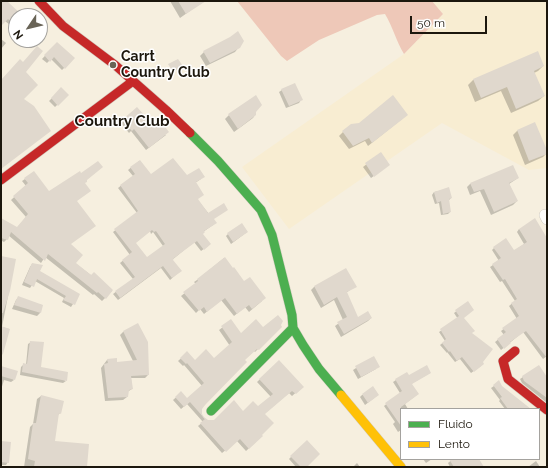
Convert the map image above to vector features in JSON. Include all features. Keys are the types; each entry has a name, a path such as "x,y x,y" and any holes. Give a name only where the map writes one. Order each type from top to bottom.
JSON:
{"street":[{"path":"39,1 63,26 115,65 166,110 218,161 260,210 272,235 292,315 293,328 319,369 402,467"},
{"path":"1,180 133,81"},
{"path":"211,411 293,328"},
{"path":"515,351 502,361 508,379 547,410"}],"shaded area":[{"path":"237,1 432,1 443,14 404,54 385,14 377,15 319,40 287,61 281,56"},
{"path":"432,1 547,1 547,168 529,170 442,123 289,229 242,167 404,54 443,14"}],"building":[{"path":"1,1 7,1 14,8 8,8 8,19 1,26"},
{"path":"178,1 206,1 186,14"},
{"path":"238,31 244,41 240,48 210,63 203,51 230,37"},
{"path":"57,42 75,58 65,69 54,57 50,62 44,55"},
{"path":"35,48 39,48 43,51 26,72 38,85 24,99 34,106 51,131 1,169 1,80 20,59 23,62"},
{"path":"538,51 544,66 534,71 545,96 516,109 507,87 481,98 473,79"},
{"path":"178,59 183,66 173,72 168,64"},
{"path":"295,83 303,100 289,106 281,89"},
{"path":"61,87 69,95 58,106 51,98"},
{"path":"256,95 262,105 256,112 256,115 238,129 228,114"},
{"path":"393,95 408,115 372,143 369,138 353,146 342,131 351,124 359,123"},
{"path":"137,107 152,124 159,119 169,132 149,148 134,129 132,131 122,120"},
{"path":"535,122 547,150 547,154 529,161 517,130"},
{"path":"381,152 390,165 374,177 365,163"},
{"path":"173,158 187,175 199,168 205,177 196,182 204,195 198,199 208,213 224,203 228,210 214,219 217,223 204,231 205,232 203,234 211,244 204,250 197,241 174,258 173,260 182,271 172,278 163,266 120,298 115,291 135,277 122,260 132,252 114,229 138,211 120,185 135,174 130,167 140,160 151,174","holes":["152,230 154,232 156,231 165,244 147,257 136,243"]},
{"path":"98,161 103,167 85,183 91,191 77,201 96,226 71,244 83,255 76,263 91,275 94,272 113,290 106,299 48,254 45,261 11,232 8,240 1,238 1,218 17,227 28,214 13,196 28,183 24,178 34,171 49,191 80,171 81,173"},
{"path":"513,165 519,178 509,183 518,201 494,212 484,189 474,192 470,183"},
{"path":"449,187 452,198 449,199 451,212 443,214 441,201 437,203 434,192"},
{"path":"535,218 547,238 547,358 526,331 510,342 511,343 504,349 497,339 506,332 502,328 519,316 511,303 517,299 505,279 503,280 492,264 501,258 493,247 506,238 514,250 527,242 519,229"},
{"path":"242,223 248,232 233,242 227,233"},
{"path":"1,256 16,259 10,291 3,313 1,313"},
{"path":"225,257 244,281 250,277 266,298 252,309 249,305 237,314 225,298 207,312 204,307 199,311 183,292"},
{"path":"32,263 43,265 40,271 80,294 75,305 63,300 66,296 37,279 34,287 24,282"},
{"path":"346,268 357,287 347,292 358,317 368,311 372,318 344,334 337,322 347,317 337,297 324,305 314,286"},
{"path":"18,296 43,305 41,313 14,305"},
{"path":"468,301 474,310 464,318 475,331 472,333 493,349 483,362 484,364 474,372 462,357 457,361 450,351 449,352 442,343 446,339 440,329 459,316 455,310"},
{"path":"278,315 283,321 281,325 282,327 259,350 257,349 245,360 247,362 205,405 202,409 202,414 208,420 214,420 234,400 243,411 253,401 258,406 273,394 259,379 279,360 304,387 296,394 292,391 265,414 274,423 249,449 240,439 226,452 200,423 205,419 190,402 184,407 175,397 181,391 187,398 204,383 187,363 186,364 180,358 187,351 195,360 206,349 214,358 232,342 221,326 231,319 241,333 256,319 263,327"},
{"path":"138,323 148,342 149,375 131,376 133,389 129,390 128,397 108,398 104,364 108,363 107,359 117,358 117,362 137,360 123,331"},
{"path":"1,326 10,329 3,354 1,354"},
{"path":"30,341 44,342 41,367 68,372 67,381 22,372 23,363 27,364"},
{"path":"374,356 380,367 361,377 355,366"},
{"path":"427,365 431,373 412,384 419,394 400,408 400,425 385,403 402,391 395,379 407,372 409,375"},
{"path":"539,365 547,377 547,398 524,381 522,376"},
{"path":"1,366 18,371 15,380 1,376"},
{"path":"499,380 502,386 530,408 507,408 500,398 502,397 493,385"},
{"path":"373,386 379,395 368,403 362,394"},
{"path":"41,395 64,401 61,414 59,413 55,441 89,444 87,467 34,467 35,461 28,459 33,423 36,423"},
{"path":"307,440 320,454 307,467 301,467 290,456"},
{"path":"1,441 11,442 9,463 1,462"},
{"path":"450,460 480,460 484,467 454,467"}],"traffic: fast":[{"path":"190,133 218,161 261,210 272,235 292,315 293,328 319,369 341,395"},
{"path":"211,411 293,328"}],"traffic: slow":[{"path":"341,395 401,467"}],"traffic: jam":[{"path":"39,1 63,26 115,65 190,133"},
{"path":"1,180 133,81"},
{"path":"515,351 503,361 508,379 547,410"}],"place":[{"name":"Carrt Country Club","path":"113,65"}],"district":[{"name":"Country Club","path":"122,121"}]}
